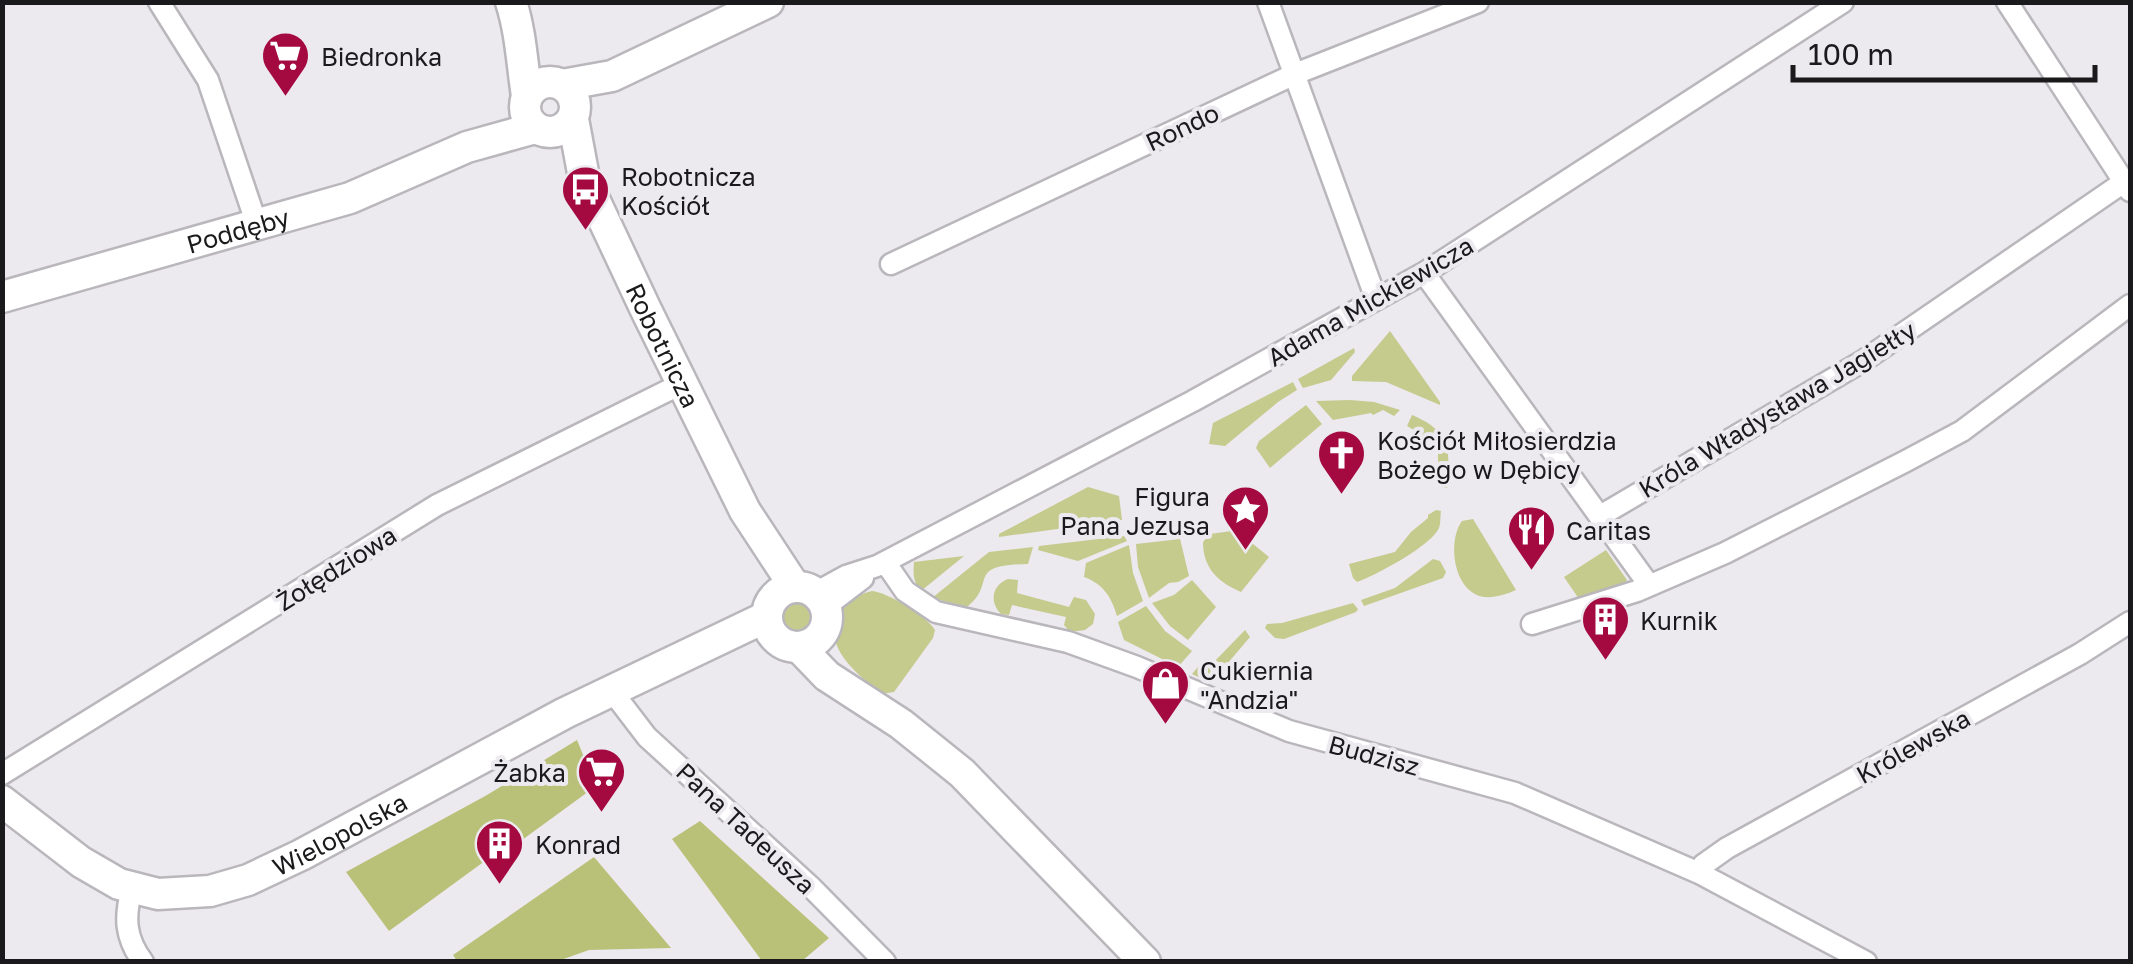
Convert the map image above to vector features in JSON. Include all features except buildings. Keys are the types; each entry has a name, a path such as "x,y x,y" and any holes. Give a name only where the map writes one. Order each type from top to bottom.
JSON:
{"street":[{"path":"159,2 208,80 257,225"},
{"path":"512,2 521,33 520,54 532,116"},
{"path":"532,116 540,84 612,76 768,2"},
{"path":"1268,2 1376,299"},
{"name":"Rondo","path":"891,264 1295,74 1478,2"},
{"name":"Adama Mickiewicza","path":"796,615 881,564 1193,401 1424,273 1844,2"},
{"path":"2006,2 2128,187"},
{"path":"521,33 574,98 574,116"},
{"path":"532,116 561,130 612,76"},
{"name":"Poddęby","path":"2,297 350,198 532,116"},
{"name":"Robotnicza","path":"532,116 584,178 796,615"},
{"name":"Robotnicza","path":"574,116 584,178"},
{"name":"Króla Władysława Jagiełły","path":"1600,516 1851,368 2128,187"},
{"path":"1424,273 1650,585"},
{"path":"1532,624 1650,585 1796,519 1962,431 2130,305"},
{"name":"Żołędziowa","path":"2,774 438,504 682,384"},
{"name":"Budzisz","path":"881,564 905,590 936,612 1068,642 1289,731 1515,793 1699,872 1866,962"},
{"path":"796,615 826,676 876,706 962,774 1145,962"},
{"name":"Wielopolska","path":"2,801 81,862 132,889 187,894 248,880 301,856 611,690 796,615"},
{"name":"Królewska","path":"1699,872 1728,848 2080,654 2130,622"},
{"name":"Pana Tadeusza","path":"611,690 647,737 812,888 885,962"},
{"path":"132,889 128,931 131,945 143,962"}],"green space":[{"path":"1390,331 1440,405 1386,382 1352,381 1352,376"},
{"path":"1354,348 1355,352 1331,380 1303,388 1298,379"},
{"path":"1293,382 1297,390 1225,446 1209,444 1213,423"},
{"path":"1350,400 1400,410 1394,416 1383,410 1333,420 1316,401"},
{"path":"1306,405 1322,424 1270,468 1256,448 1259,441"},
{"path":"1412,415 1434,428 1445,443 1449,462 1447,488 1438,487 1438,444 1407,426"},
{"path":"1088,487 1119,496 1122,520 999,537 999,534"},
{"path":"1436,510 1441,511 1439,528 1425,543 1377,573 1357,582 1353,578 1349,564 1395,552"},
{"path":"1473,519 1516,590 1484,597 1465,586 1456,565 1455,541 1462,521"},
{"path":"1253,528 1253,544 1269,557 1241,592 1213,573 1203,542 1210,534"},
{"path":"1124,536 1127,541 1078,561 1038,550 1039,546"},
{"path":"1180,539 1189,576 1169,583 1149,598 1138,567 1136,544"},
{"path":"1129,545 1143,601 1117,616 1105,592 1084,577 1086,563"},
{"path":"1033,547 1028,564 1008,565 989,572 967,607 932,598 989,552"},
{"path":"1606,550 1627,580 1622,587 1581,602 1564,577"},
{"path":"964,556 921,591 918,588 914,562"},
{"path":"1433,559 1440,561 1446,572 1443,578 1364,606 1361,600 1395,588"},
{"path":"1008,579 1018,580 1017,593 1069,607 1074,597 1086,600 1095,614 1093,624 1085,630 1070,632 1064,625 1066,617 1012,605 1009,615 1001,614 994,594 998,585"},
{"path":"1192,580 1216,607 1188,640 1170,626 1152,603 1174,595"},
{"path":"872,591 906,606 935,630 894,692 880,694 848,664 836,642 836,622 845,606"},
{"path":"797,603 807,607 811,617 807,627 797,631 787,627 783,617 787,607"},
{"path":"1353,603 1356,612 1284,639 1275,638 1265,628 1267,624"},
{"path":"1146,606 1165,631 1192,651 1178,667 1124,640 1118,622"},
{"path":"1245,630 1250,637 1211,683 1192,674 1202,662 1211,665"},
{"path":"577,740 596,786 389,931 346,872 487,795"},
{"path":"700,821 829,938 802,961 762,961 672,839"},
{"path":"594,857 671,948 589,950 558,961 457,961 453,955"}],"place":[{"name":"Biedronka","path":"286,98"},
{"name":"Robotnicza Kościół","path":"586,232"},
{"name":"Kościół Miłosierdzia Bożego w Dębicy","path":"1342,496"},
{"name":"Figura Pana Jezusa","path":"1245,552"},
{"name":"Caritas","path":"1531,572"},
{"name":"Kurnik","path":"1605,662"},
{"name":"Cukiernia \"Andzia\"","path":"1165,726"},
{"name":"Żabka","path":"601,814"},
{"name":"Konrad","path":"500,886"}]}
